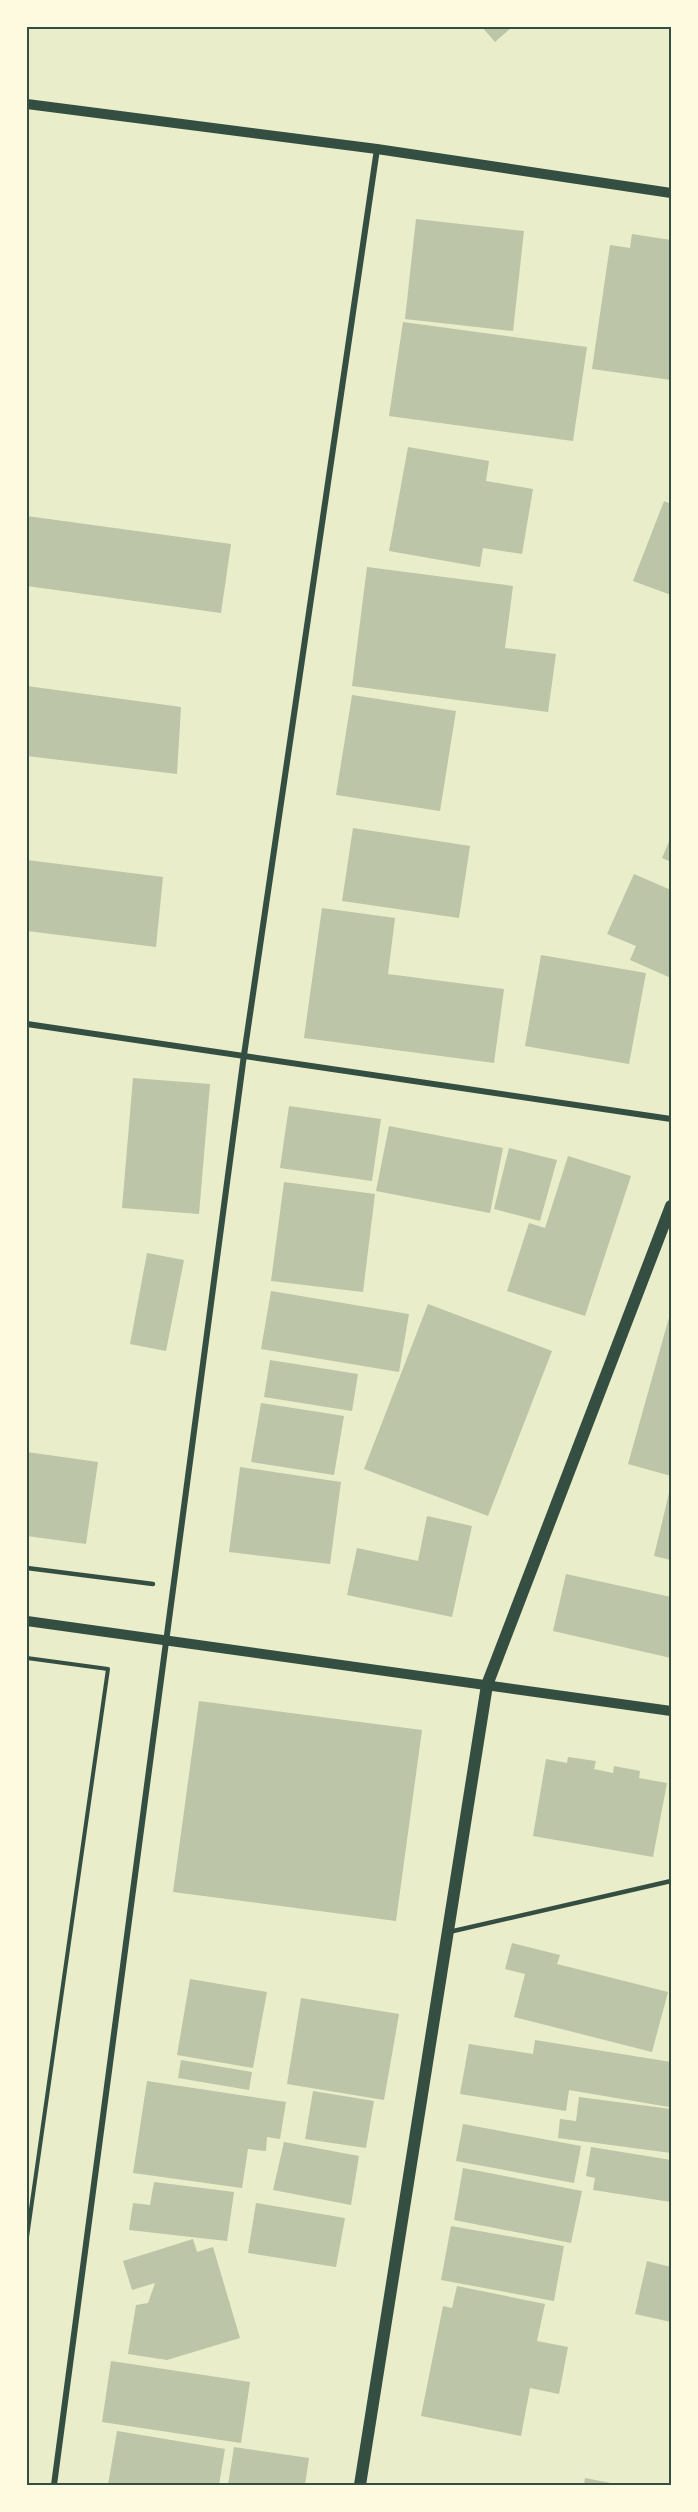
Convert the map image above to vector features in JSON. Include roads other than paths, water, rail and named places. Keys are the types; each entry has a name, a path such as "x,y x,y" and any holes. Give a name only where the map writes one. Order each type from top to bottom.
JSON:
{"main road":[{"path":"360,2485 487,1684 671,1206"}],"street":[{"path":"27,104 377,149 671,193"},
{"path":"54,2485 244,1055 377,149"},
{"path":"27,1024 671,1119"},
{"path":"27,1621 487,1684 671,1712"}],"lane":[{"path":"27,1568 153,1584"},
{"path":"447,1932 671,1881"}]}
